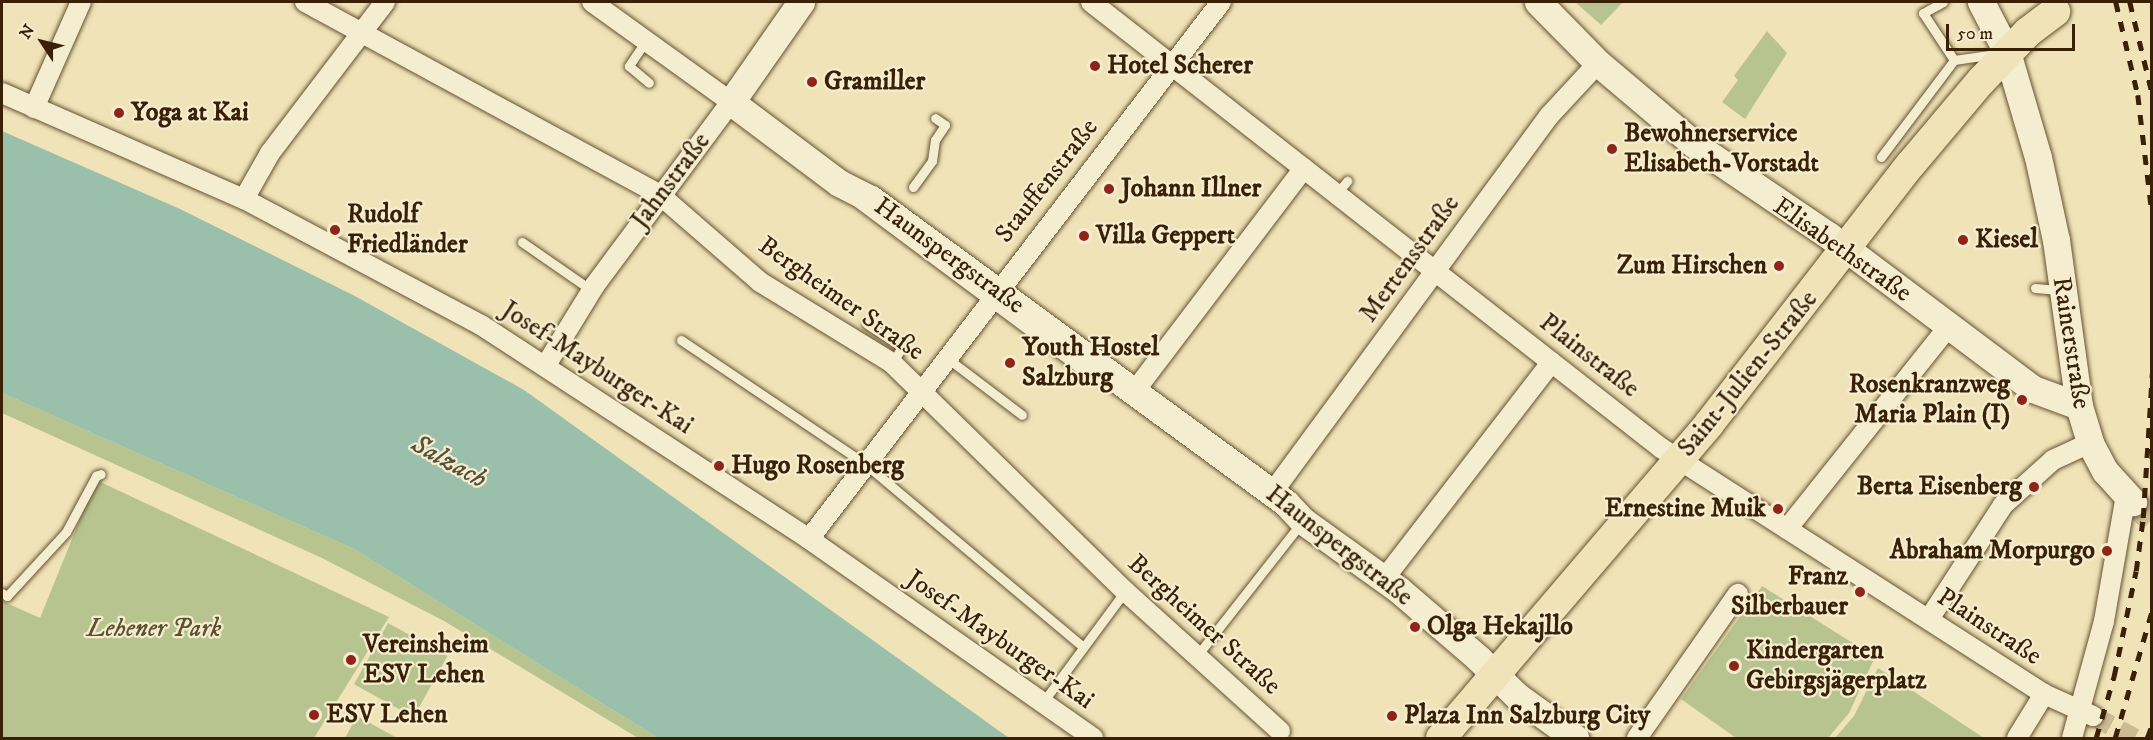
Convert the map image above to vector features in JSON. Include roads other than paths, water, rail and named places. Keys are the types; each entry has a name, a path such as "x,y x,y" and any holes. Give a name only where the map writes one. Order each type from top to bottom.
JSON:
{"main road":[{"name":"Saint-Julien-Straße","path":"1441,738 1495,678 1670,471 1846,251 1911,165 2007,52 2055,12"}],"street":[{"path":"34,108 81,2"},
{"name":"Bergheimer Straße","path":"305,2 360,34 660,195 760,282 892,363 922,389 1125,591 1280,731"},
{"path":"244,200 270,153 385,2"},
{"name":"Jahnstraße","path":"546,365 591,290 731,102 801,2"},
{"name":"Plainstraße","path":"1091,2 1170,66 1304,168 1342,187 1436,269 1552,362 1670,471 1787,529 2044,694 2088,714"},
{"name":"Stauffenstraße","path":"809,539 992,296 1221,2"},
{"name":"Elisabethstraße","path":"1538,2 1598,63 1695,145 1846,251 2033,389 2079,406"},
{"name":"Rainerstraße","path":"1981,2 2007,52 2038,157 2062,290 2079,406 2090,443 2105,471 2130,499"},
{"name":"Haunspergstraße","path":"596,3 645,42 731,102 839,183 872,199 992,296 1134,392 1285,509 1384,579 1478,658 1495,678 1575,738"},
{"name":"Mertensstraße","path":"1285,509 1436,269 1549,116 1598,63"},
{"name":"Josef-Mayburger-Kai","path":"2,93 244,200 446,305 546,365 809,539 1093,738"},
{"path":"1134,392 1304,168"},
{"path":"1787,529 1949,326"},
{"path":"1384,579 1552,362"},
{"path":"1929,620 2003,505 2054,460 2090,443"},
{"path":"2072,738 2088,714 2104,621 2130,499"},
{"path":"1637,738 1738,594"},
{"path":"2017,738 2044,694"}],"lane":[{"path":"1943,2 1923,13 1953,60"},
{"path":"645,42 629,66 649,83"},
{"path":"1881,157 1953,60 2007,52"},
{"path":"912,187 932,161 934,140 945,125 935,118"},
{"path":"522,242 591,290"},
{"path":"2035,288 2062,290"},
{"path":"992,296 1086,373"},
{"path":"867,324 902,347 892,363"},
{"path":"681,340 864,463 1083,648"},
{"path":"947,358 1022,415"},
{"path":"2,593 7,596 66,531 96,476 101,474"},
{"path":"1196,657 1285,509"},
{"path":"1043,702 1125,591"}],"water":[{"name":"Salzach","path":"2,131 180,209 353,295 524,390 1009,738 658,738 354,549 2,393"}],"tunnel":[{"path":"2133,502 2152,518"},
{"path":"2093,716 2134,738"}],"railway":[{"path":"2116,2 2138,95 2152,213"},
{"path":"2130,2 2152,92"},
{"path":"2096,738 2114,676 2136,571 2143,518 2152,373"},
{"path":"2115,738 2152,611"},
{"path":"2147,738 2152,725"}],"place":[{"name":"Hotel Scherer","path":"1095,66"},
{"name":"Gramiller","path":"812,82"},
{"name":"Yoga at Kai","path":"119,113"},
{"name":"Bewohnerservice Elisabeth-Vorstadt","path":"1612,149"},
{"name":"Johann Illner","path":"1109,189"},
{"name":"Rudolf Friedländer","path":"335,230"},
{"name":"Villa Geppert","path":"1084,236"},
{"name":"Kiesel","path":"1963,240"},
{"name":"Zum Hirschen","path":"1779,266"},
{"name":"Youth Hostel Salzburg","path":"1010,363"},
{"name":"Rosenkranzweg Maria Plain (I)","path":"2022,400"},
{"name":"Hugo Rosenberg","path":"719,466"},
{"name":"Berta Eisenberg","path":"2034,487"},
{"name":"Ernestine Muik","path":"1778,509"},
{"name":"Abraham Morpurgo","path":"2107,551"},
{"name":"Franz Silberbauer","path":"1860,592"},
{"name":"Olga Hekajllo","path":"1415,627"},
{"name":"Vereinsheim ESV Lehen","path":"351,660"},
{"name":"Kindergarten Gebirgsjägerplatz","path":"1734,666"},
{"name":"ESV Lehen","path":"314,715"},
{"name":"Plaza Inn Salzburg City","path":"1392,716"}],"park label":[{"name":"Lehener Park","path":"154,629"}]}
